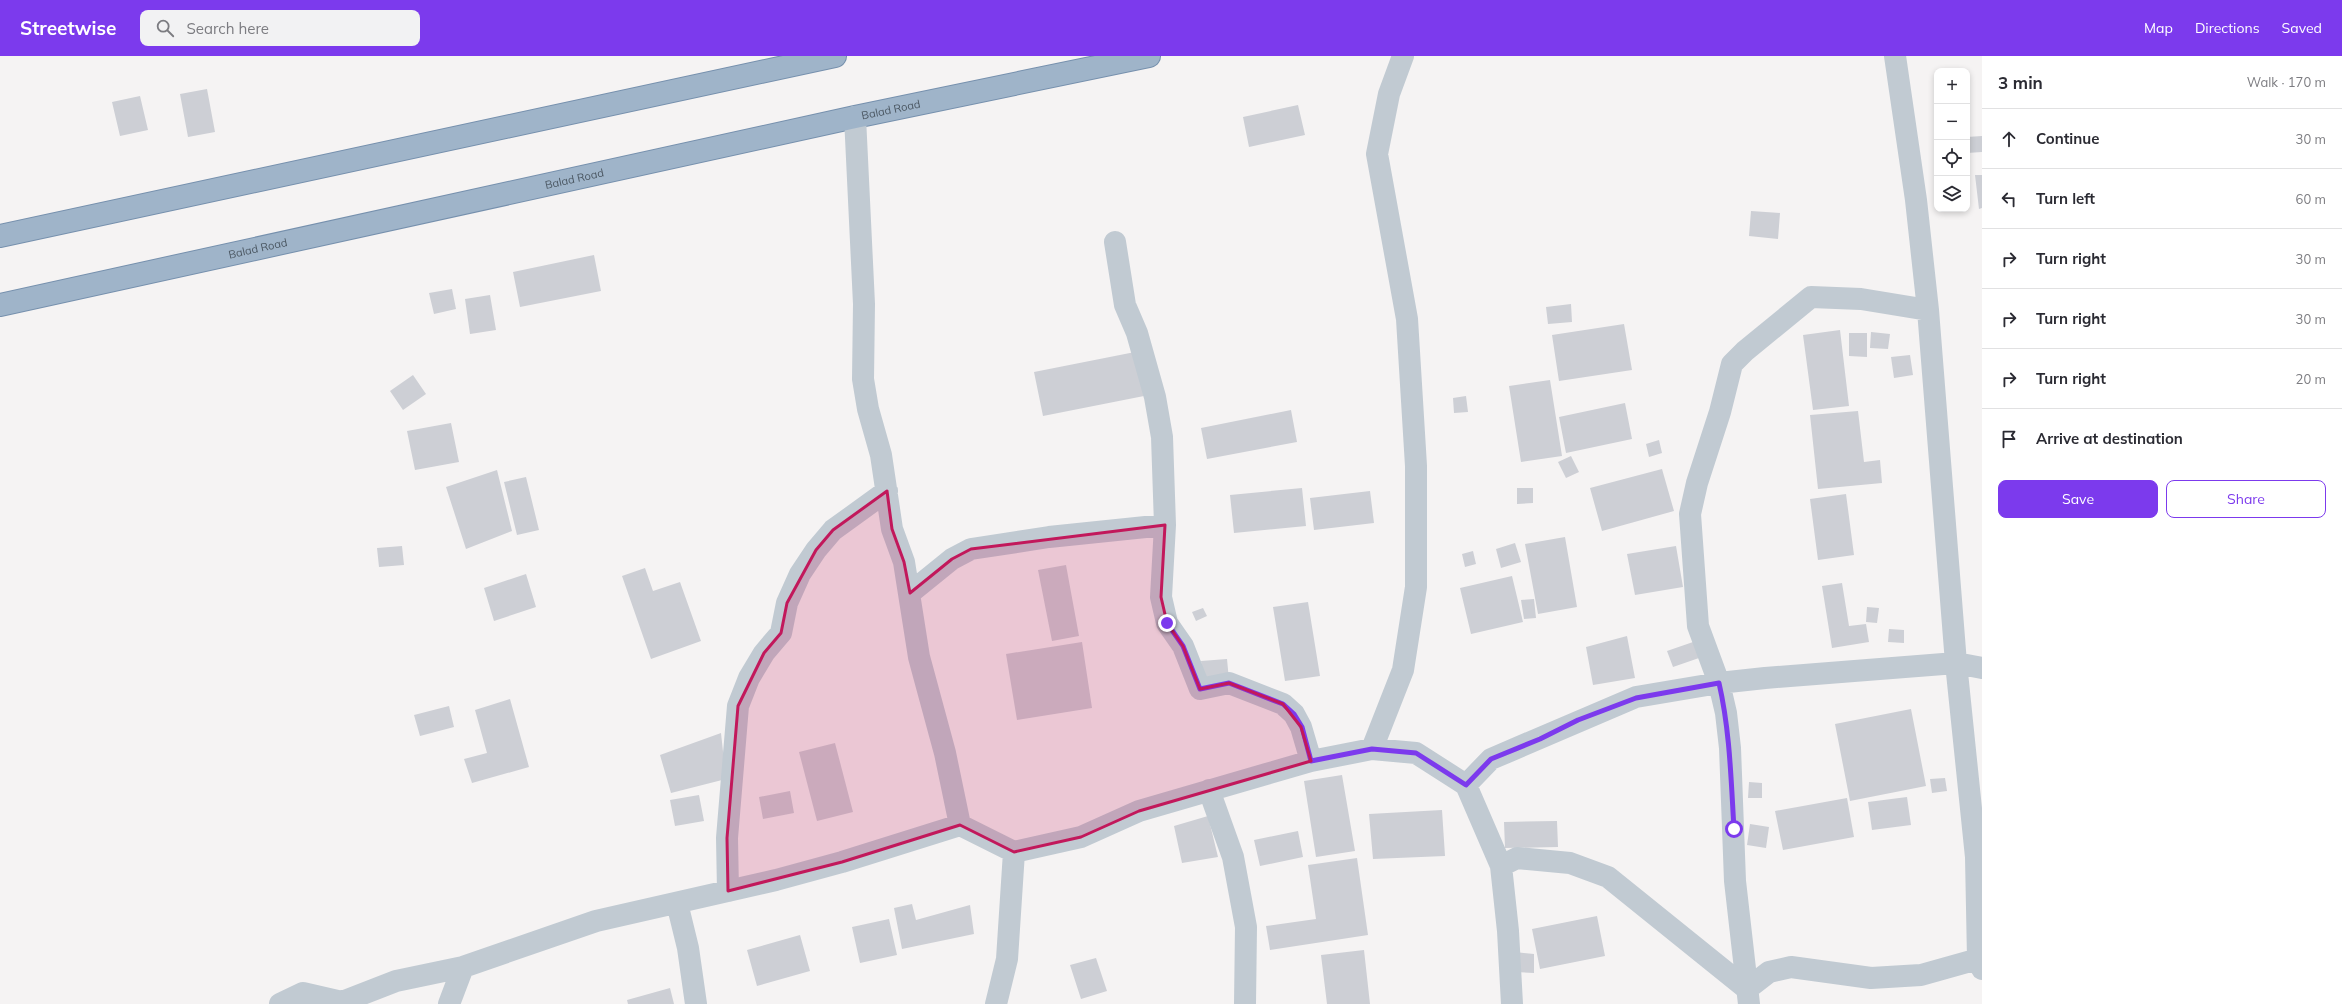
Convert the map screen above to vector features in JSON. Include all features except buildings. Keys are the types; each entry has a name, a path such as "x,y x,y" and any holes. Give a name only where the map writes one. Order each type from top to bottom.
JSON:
{"highway":[{"path":"0,236 835,56"},
{"name":"Balad Road","path":"0,305 855,118 1149,56"}],"street":[{"path":"1372,749 1403,670 1416,588 1416,466 1407,319 1377,154 1388,94 1403,56"},
{"path":"1748,996 1769,972 1791,967 1870,978 1921,975 1980,964 1976,857 1956,663 1928,310 1916,200 1895,56"},
{"path":"855,118 864,304 863,379 887,491 892,529 904,562 919,657 945,753 960,825"},
{"path":"1115,242 1125,305 1137,333 1155,397 1162,437 1165,525 1162,597 1167,623 1183,646 1200,689 1229,683 1283,704 1294,714 1302,727 1311,761"},
{"path":"1748,996 1735,881 1730,748 1726,713 1719,683 1698,626 1690,514 1697,483 1720,412 1732,364 1745,351 1811,297 1861,299 1928,310"},
{"path":"728,891 727,838 738,706 750,678 764,653 781,633 787,603 800,574 816,550 833,530 887,491"},
{"path":"910,593 952,559 971,549 1049,537 1165,525"},
{"path":"1466,785 1491,759 1540,739 1578,720 1636,698 1719,683 1956,663 1982,668"},
{"path":"280,1004 303,993 342,1002 396,981 463,967 596,921 728,891 842,862 960,825 1014,852 1081,837 1139,811 1209,790 1311,761 1372,749 1416,753 1466,785 1501,866 1508,931 1512,1004"},
{"path":"1209,790 1233,857 1246,927 1245,1004"},
{"path":"996,1004 1007,959 1014,852"},
{"path":"1501,866 1517,858 1570,863 1608,878 1748,996"},
{"path":"677,903 688,948 696,1004"},
{"path":"449,1004 463,967"}],"highlighted area":[{"path":"887,491 892,529 904,562 910,593 952,559 971,549 1165,525 1161,597 1167,623 1183,646 1200,689 1229,683 1283,704 1301,727 1311,761 1139,811 1081,837 1014,852 960,825 842,862 728,891 727,838 738,706 764,653 781,633 787,603 816,550 833,530"}],"route":[{"path":"1167,623 1183,646 1200,689 1229,683 1283,704 1294,714 1302,727 1311,761 1372,749 1416,753 1466,785 1491,759 1540,739 1578,720 1636,698 1719,683 1726,713 1730,748 1734,829"}]}
